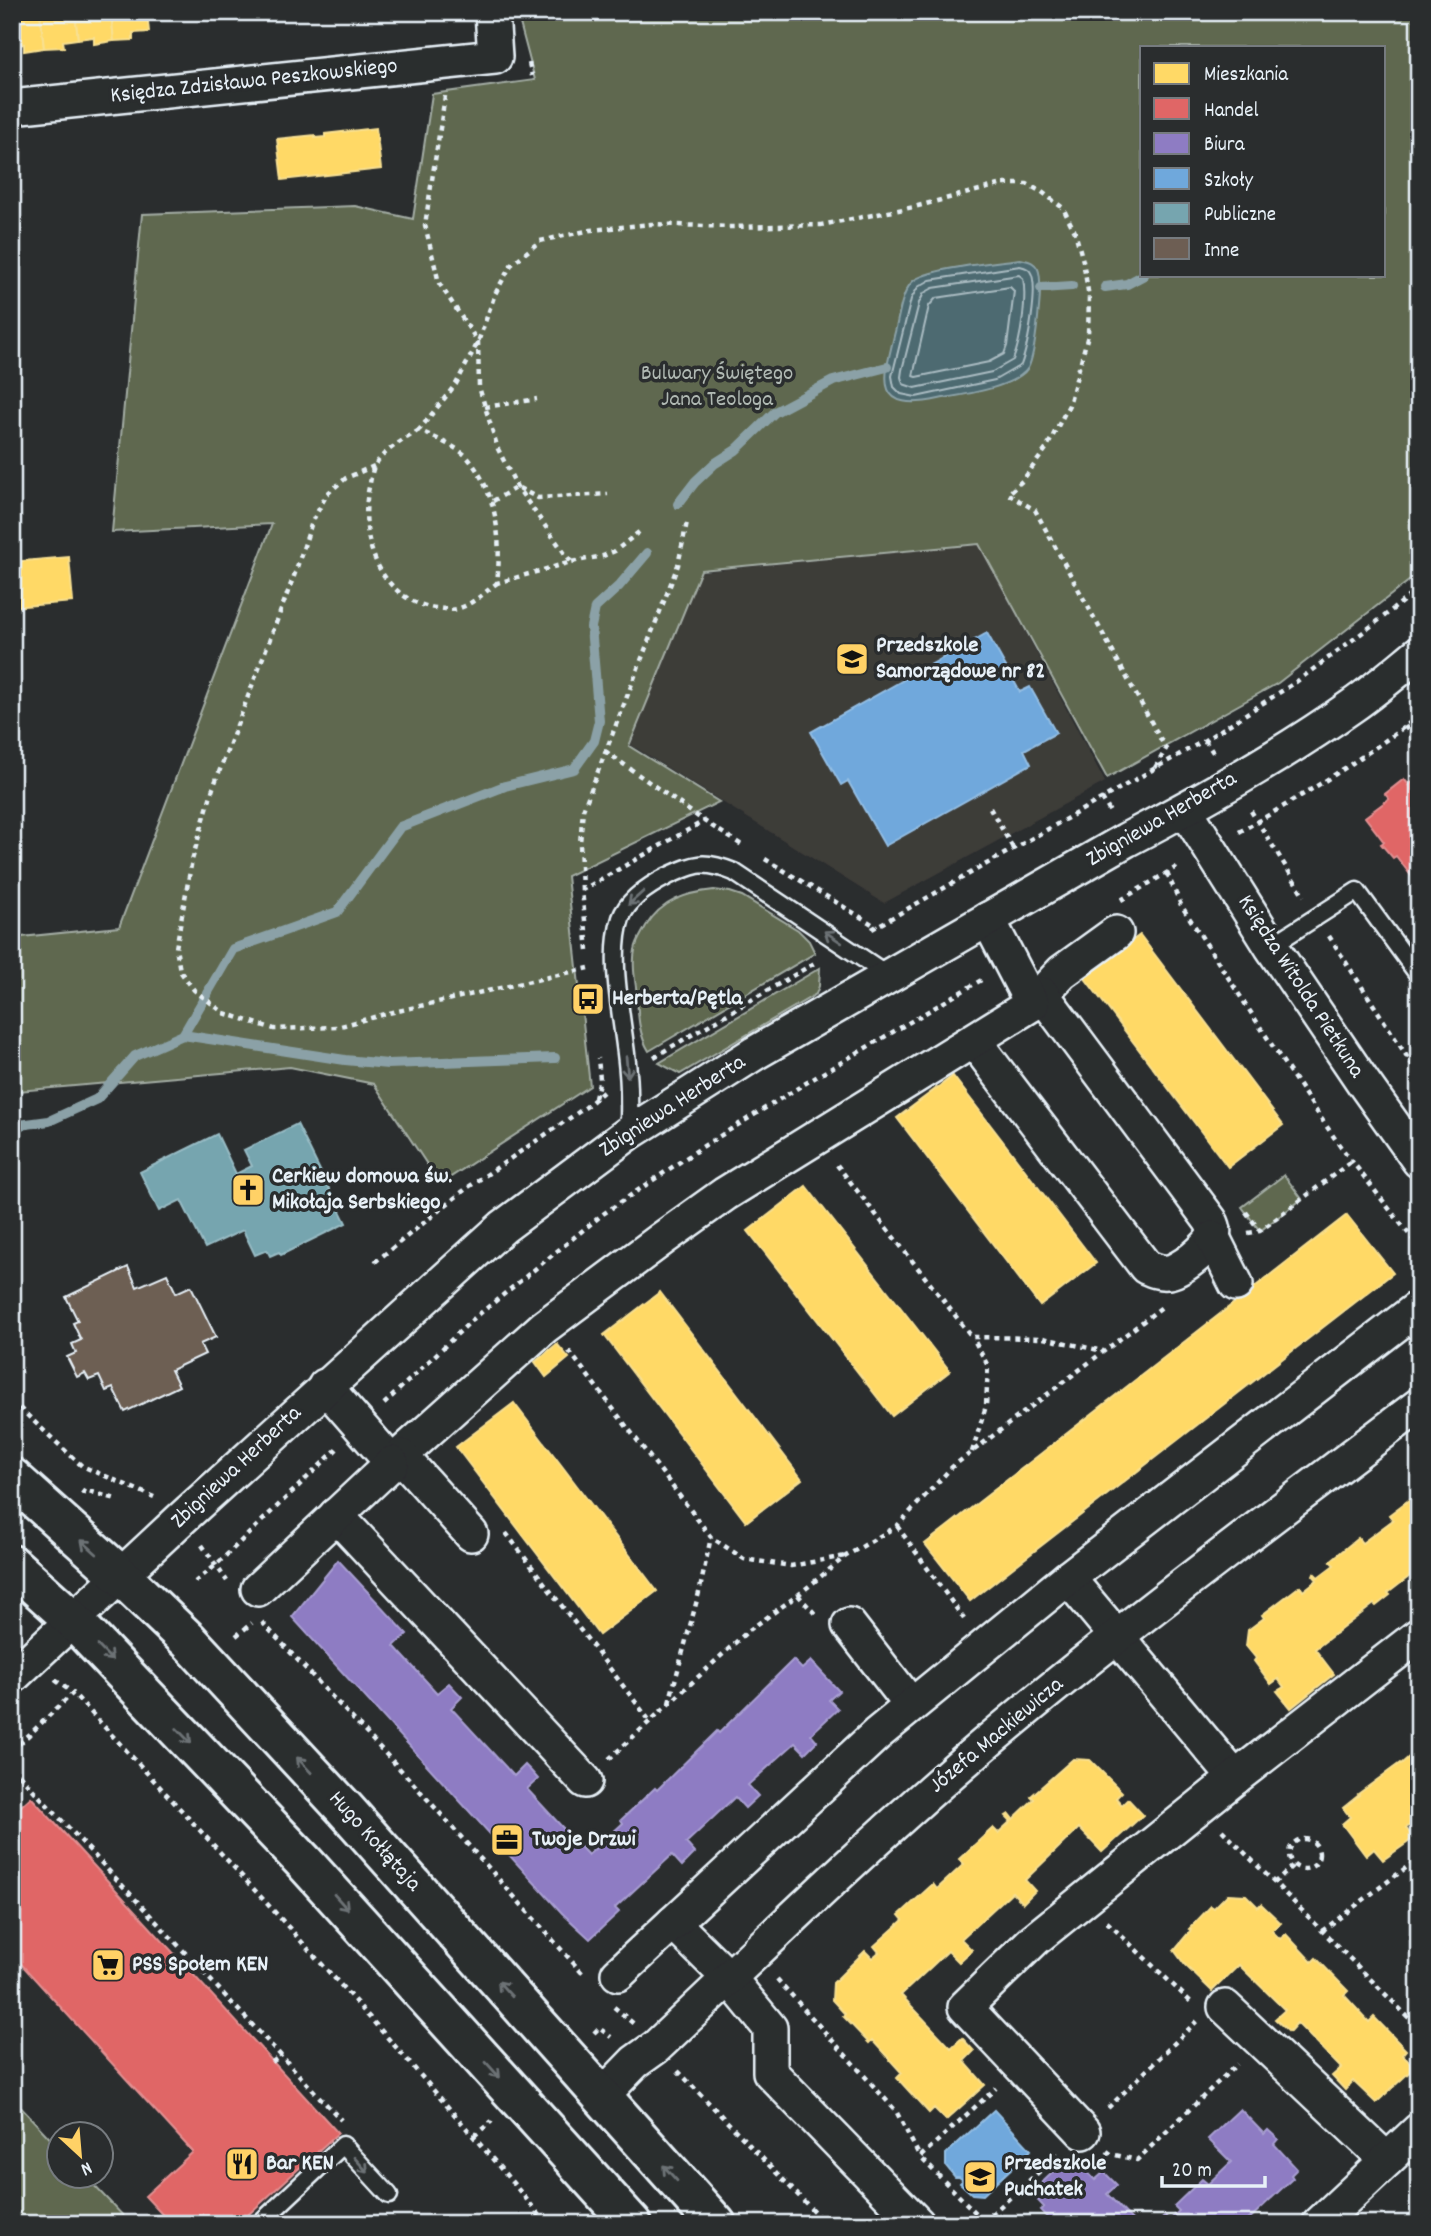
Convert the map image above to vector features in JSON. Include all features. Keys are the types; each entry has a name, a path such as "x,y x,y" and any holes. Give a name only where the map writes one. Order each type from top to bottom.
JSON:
{"street":[{"name":"Księdza Zdzisława Peszkowskiego","path":"12,107 495,57 492,12"},
{"name":"Zbigniewa Herberta","path":"12,1677 326,1386 503,1227 629,1133 755,1054 1294,744 1352,706 1419,653"},
{"name":"Księdza Witolda Pietkuna","path":"1185,809 1271,946 1419,1161"},
{"path":"988,919 1037,999 1210,1220 1213,1238 1236,1284"},
{"path":"248,1597 397,1459 549,1324 725,1194 974,1041 1037,999 1062,972 1116,933"},
{"path":"974,1041 1146,1267 1167,1273 1177,1270 1204,1249 1213,1238"},
{"path":"604,1984 911,1705 1068,1578 1419,1307"},
{"path":"326,1386 471,1534"},
{"name":"Józefa Mackiewicza","path":"601,2097 635,2062 656,2047 853,1861 965,1761 1115,1637 1419,1405"},
{"name":"Hugo Kołłątaja","path":"12,1478 189,1641 345,1809 716,2224"},
{"path":"336,1515 585,1781"},
{"path":"12,1565 72,1619 304,1861 632,2224"},
{"path":"1068,1578 1235,1778"},
{"path":"849,1625 911,1705"},
{"path":"1083,2132 965,2007 1035,1939 1419,1635"},
{"path":"673,1923 729,1978 770,2028 770,2072 919,2224"},
{"path":"1214,2011 1261,2041 1387,2160"},
{"path":"1319,2224 1419,2130"}],"lane":[{"path":"629,1133 629,1075 616,962 617,938 622,917 629,904 661,880 703,863 734,872 889,976"},
{"path":"1271,946 1357,891 1419,976"},
{"path":"259,2224 343,2145 389,2195"}],"path":[{"path":"447,85 425,225 439,283 478,342 479,387 498,449 517,487 571,562"},
{"path":"639,532 615,551 587,561 571,562 497,583 473,602 454,610 421,606 403,595 385,578 375,560 367,536 366,498 374,466 386,452 419,430 456,384 478,342 495,294 512,265 540,241 591,230 651,224 732,227 821,225 914,207 1003,184 1027,184 1063,208 1075,232 1089,297 1088,335 1069,405 1046,449 1022,481 1008,494 1035,510 1160,737 1166,749 1155,768"},
{"path":"485,407 537,399"},
{"path":"419,430 466,455 488,490 493,501 500,555 497,583"},
{"path":"374,466 345,478 327,494 312,522 213,788 192,860 176,948 180,971 194,990 224,1013 274,1029 337,1027 589,968 590,980"},
{"path":"517,487 538,498 608,494"},
{"path":"493,501 517,487"},
{"path":"588,955 580,843 583,810 678,565 687,522"},
{"path":"762,856 875,928 1205,740 1296,682 1419,587"},
{"path":"1405,726 1419,746"},
{"path":"605,751 704,821 750,849"},
{"path":"990,808 1013,848"},
{"path":"582,890 704,821"},
{"path":"1258,821 1419,1075"},
{"path":"1167,873 1181,905 1283,1062 1352,1161 1419,1247"},
{"path":"654,1057 818,961"},
{"path":"595,1098 600,1079 597,1054"},
{"path":"375,1262 467,1188 586,1107 603,1092"},
{"path":"816,1139 972,1337 988,1366 986,1406 972,1452"},
{"path":"1213,1238 1260,1231 1352,1161"},
{"path":"585,1781 748,1631 799,1595 846,1556 897,1526 952,1467 1173,1298 1177,1270"},
{"path":"549,1324 711,1538 744,1559 791,1566 846,1556"},
{"path":"972,1337 1043,1338 1104,1351"},
{"path":"12,1401 82,1466 160,1500 197,1537 413,1783 604,1984 656,2047 827,2224"},
{"path":"471,1534 493,1516 650,1721"},
{"path":"897,1526 984,1646"},
{"path":"668,1704 700,1589 711,1538"},
{"path":"12,1751 73,1693 282,1920 474,2136 547,2224"},
{"path":"12,1767 352,2133 343,2145"},
{"path":"1201,1806 1230,1839 1419,2028"},
{"path":"1304,1838 1315,1843 1320,1854 1315,1866 1304,1870 1293,1866 1288,1854 1293,1843 1304,1838"},
{"path":"1322,1931 1419,1858"},
{"path":"1274,1883 1293,1866"},
{"path":"984,2221 1214,2011 1084,1899"},
{"path":"772,1972 896,2111 920,2157 984,2221 992,2224"},
{"path":"1083,2132 1111,2154 1137,2160 1261,2041"},
{"path":"272,2062 282,2055"},
{"path":"920,2157 1020,2066"}],"shaded area":[{"name":"Przedszkole Samorządowe nr 82","path":"979,544 1105,782 884,903 631,745 697,572"}],"green space":[{"name":"Bulwary Świętego Jana Teologa","path":"517,12 1419,12 1419,573 1278,683 1107,778 979,544 701,570 629,746 719,802 567,876 590,1086 440,1184 374,1084 290,1067 18,1091 12,1088 12,938 119,927 272,524 112,532 142,214 355,206 413,219 432,94 535,80"},
{"path":"714,890 742,896 798,930 809,941 815,953 649,1051 638,1016 634,966 637,944 652,917 667,904 694,893"},
{"path":"820,968 816,994 680,1074 659,1063"},
{"path":"1284,1175 1302,1199 1260,1231 1242,1207"},
{"path":"12,2098 46,2134 46,2190 98,2190 131,2224 12,2224"}],"water":[{"path":"1020,259 1035,264 1040,276 1038,319 1028,368 1012,381 973,393 918,402 893,397 886,378 888,365 903,299 912,282 947,269"}],"building: Mieszkania":[{"path":"12,12 40,12 44,48 24,51 24,44 12,46"},
{"path":"40,12 75,12 78,39 63,41 64,47 44,48"},
{"path":"75,12 111,12 114,41 94,44 94,37 78,39"},
{"path":"111,12 147,12 149,32 133,33 133,40 114,41"},
{"path":"277,12 297,12 298,15 278,17"},
{"path":"376,128 381,169 282,180 277,139 315,135 315,138 325,137 325,134"},
{"path":"69,557 73,602 12,607 12,562"},
{"path":"1140,935 1283,1125 1228,1167 1084,977"},
{"path":"953,1076 1096,1263 1040,1306 897,1118"},
{"path":"806,1186 950,1371 892,1416 748,1231"},
{"path":"1347,1215 1393,1273 970,1601 925,1544"},
{"path":"660,1292 802,1479 746,1522 604,1335"},
{"path":"557,1344 569,1358 546,1377 535,1362"},
{"path":"514,1403 657,1591 599,1635 456,1447"},
{"path":"1418,1493 1419,1569 1376,1606 1374,1604 1315,1649 1334,1674 1291,1708 1277,1691 1284,1687 1278,1679 1271,1684 1254,1661 1256,1658 1246,1646 1248,1630 1264,1618 1262,1615 1300,1586 1303,1591 1317,1580 1314,1573 1318,1577 1334,1565 1330,1561 1358,1538 1362,1543 1393,1520 1389,1515"},
{"path":"1419,1748 1419,1819 1406,1828 1414,1838 1383,1860 1374,1849 1366,1856 1342,1824 1350,1817 1343,1808"},
{"path":"1073,1759 1090,1760 1122,1792 1116,1798 1122,1805 1128,1799 1143,1815 1102,1852 1079,1828 1025,1880 1035,1891 1023,1903 1012,1892 961,1939 972,1950 959,1962 948,1951 901,1995 951,2048 962,2038 974,2051 964,2061 985,2085 946,2120 934,2108 929,2113 897,2078 902,2073 872,2040 869,2043 843,2016 845,2014 832,2000 833,1983 865,1951 872,1958 879,1952 874,1946 903,1920 899,1915 933,1884 937,1889 964,1864 959,1859 993,1828 998,1833 1011,1821 1006,1816 1009,1814 1013,1819 1034,1799 1031,1796"},
{"path":"1228,1894 1246,1895 1258,1907 1261,1904 1281,1923 1272,1931 1280,1939 1286,1934 1312,1962 1316,1958 1348,1991 1344,1995 1369,2022 1374,2017 1406,2050 1402,2055 1415,2067 1376,2103 1353,2081 1345,2090 1332,2076 1341,2068 1297,2023 1289,2032 1275,2019 1285,2010 1239,1965 1212,1991 1185,1965 1174,1950 1211,1906 1214,1908"}],"building: Handel":[{"path":"1417,778 1419,886 1396,856 1393,858 1381,844 1384,842 1365,817 1389,799 1385,794 1404,779 1409,785"},
{"path":"31,1797 338,2133 238,2224 171,2224 145,2196 193,2152 12,1954 12,1814"}],"building: Biura":[{"path":"338,1560 407,1634 394,1646 437,1693 449,1683 462,1697 451,1708 514,1776 525,1765 531,1771 538,1779 527,1789 588,1855 623,1823 621,1820 655,1788 657,1790 717,1731 719,1733 793,1660 802,1669 811,1661 839,1691 829,1700 838,1709 811,1734 817,1741 805,1753 795,1743 748,1785 758,1796 745,1808 735,1797 686,1843 695,1853 682,1866 672,1855 615,1908 619,1912 590,1939 562,1913 292,1617"},
{"path":"1240,2109 1264,2134 1268,2130 1278,2139 1274,2144 1297,2169 1291,2175 1293,2178 1244,2224 1157,2224 1165,2216 1170,2220 1179,2211 1174,2206 1202,2179 1208,2184 1231,2162 1208,2139"},
{"path":"1071,2155 1095,2180 1104,2172 1117,2185 1107,2194 1136,2224 1053,2224 1040,2210 1044,2207 1031,2193"}],"building: Szkoły":[{"path":"987,633 1020,692 1030,687 1056,733 1024,750 1031,764 885,846 848,781 841,785 811,732"},
{"path":"994,2110 1031,2150 983,2195 972,2194 960,2183 963,2180 955,2177 946,2166 946,2154"}],"building: Publiczne":[{"path":"297,1124 346,1223 281,1255 279,1252 270,1256 267,1250 255,1255 243,1230 205,1248 181,1200 159,1211 140,1172 217,1134 236,1174 252,1166 244,1150"}],"building: Inne":[{"path":"128,1267 137,1287 167,1274 176,1293 191,1286 216,1337 200,1344 205,1354 171,1370 179,1386 125,1412 113,1388 106,1391 99,1376 89,1380 85,1373 77,1377 67,1357 76,1353 72,1344 81,1340 73,1323 78,1321 66,1297"}],"waterway":[{"path":"1105,287 1127,284 1142,276"},
{"path":"1041,288 1072,286"},
{"path":"678,504 695,482 714,464 736,450 775,412 833,381 887,367"},
{"path":"12,1126 49,1121 97,1099 135,1056 183,1035 233,949 337,912 400,827 505,786 574,769 594,741 599,721 591,627 595,608 619,586 647,553"},
{"path":"183,1035 388,1064 555,1058"}],"place":[{"name":"Przedszkole Samorządowe nr 82","path":"852,659"},
{"name":"Herberta/Pętla","path":"588,999"},
{"name":"Cerkiew domowa św. Mikołaja Serbskiego","path":"248,1190"},
{"name":"Twoje Drzwi","path":"507,1840"},
{"name":"PSS Społem KEN","path":"108,1965"},
{"name":"Bar KEN","path":"242,2164"},
{"name":"Przedszkole Puchatek","path":"980,2177"}]}
